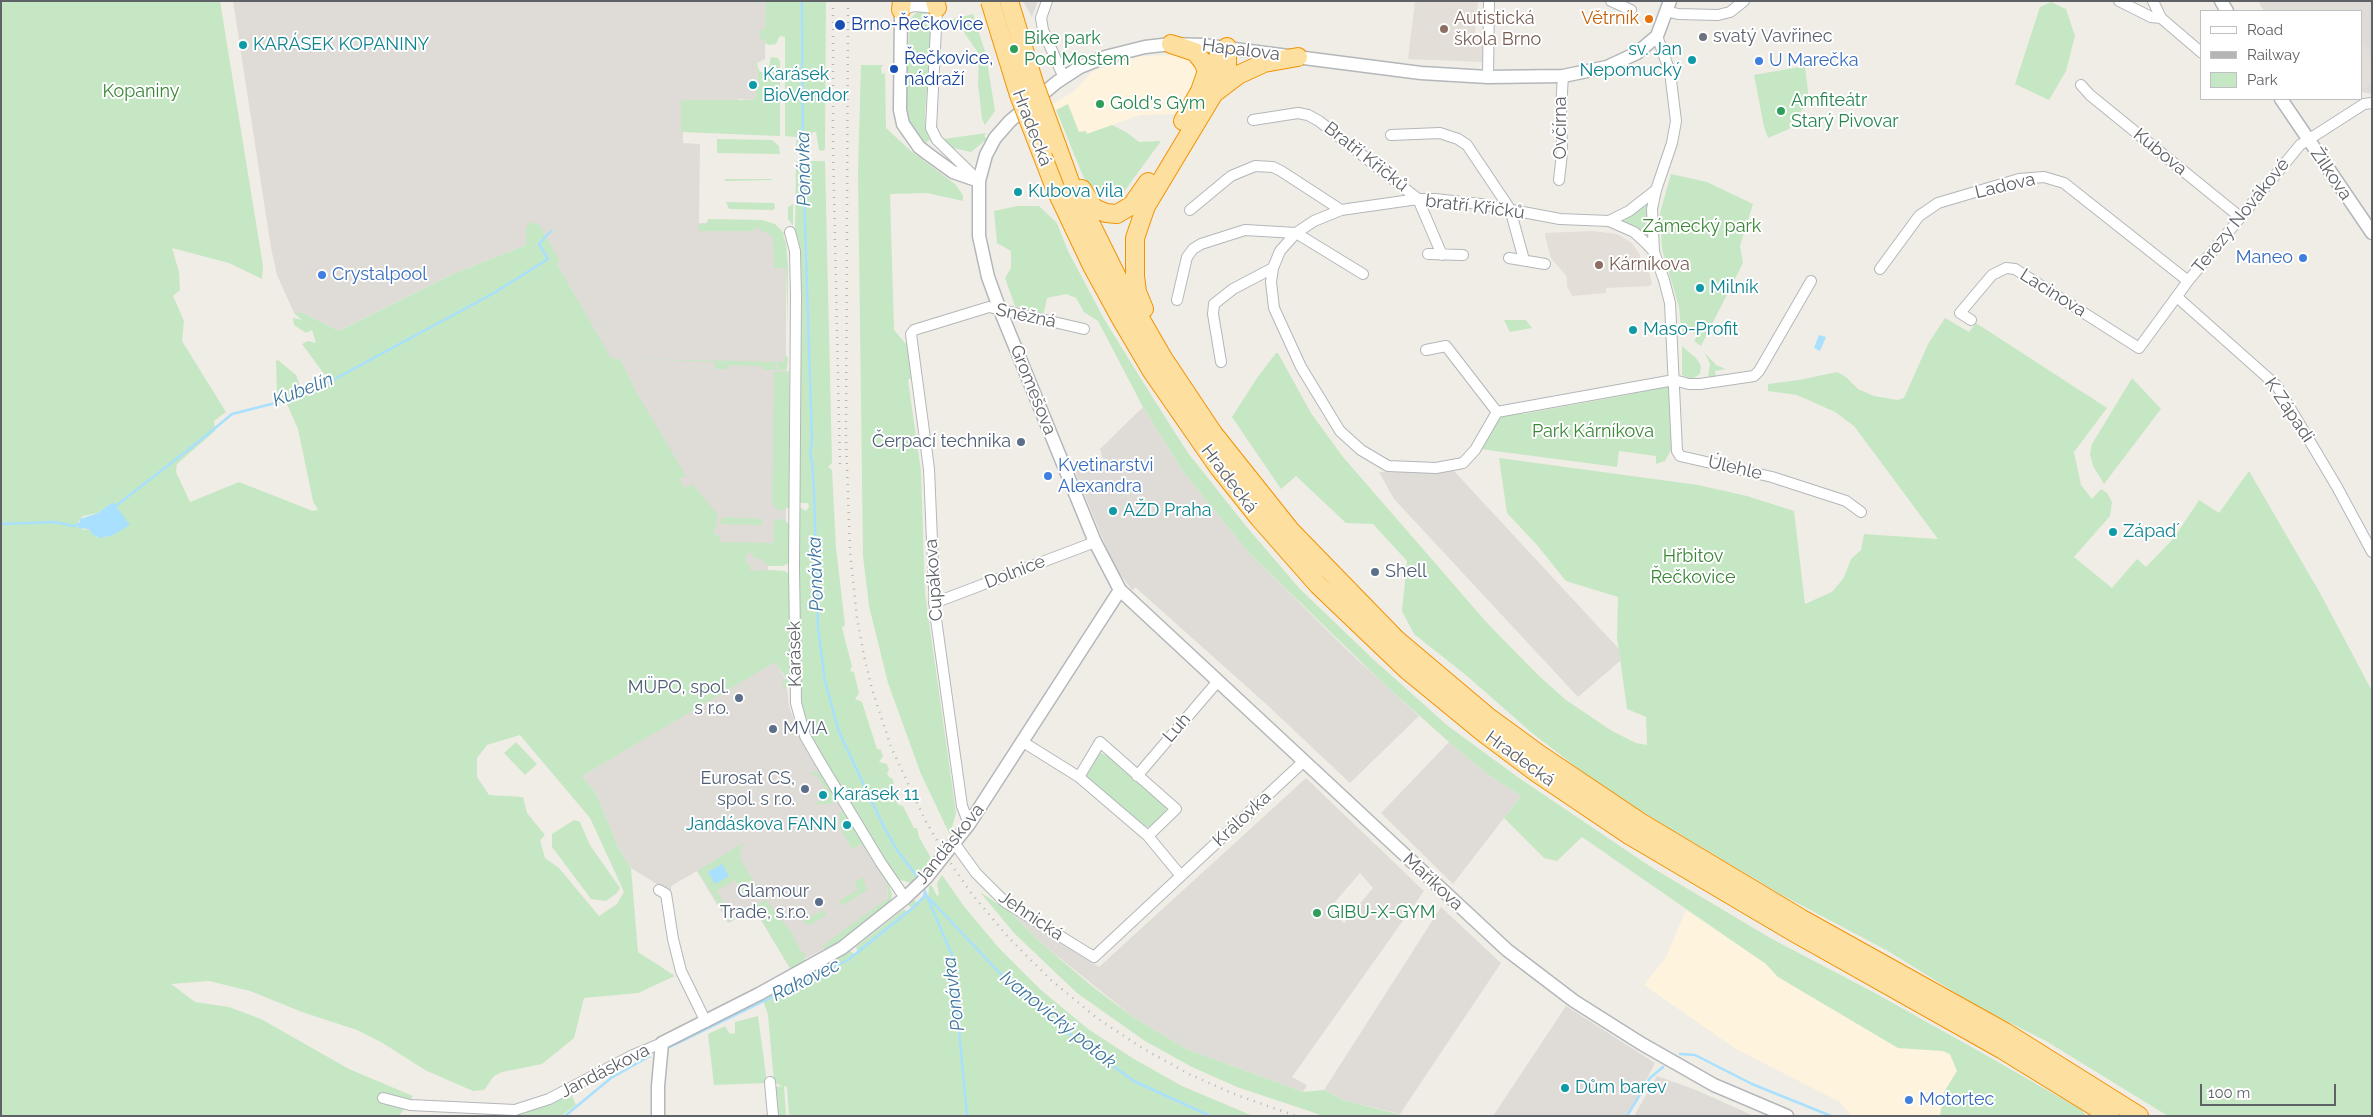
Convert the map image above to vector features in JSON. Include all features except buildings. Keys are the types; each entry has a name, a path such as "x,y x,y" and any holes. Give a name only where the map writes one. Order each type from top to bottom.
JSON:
{"highway":[{"name":"Hradecká","path":"990,1 1019,95 1068,183 1122,287 1163,358 1214,433 1257,490 1323,565 1397,640 1487,716 1600,796 1720,871 2005,1032 2139,1116"},
{"name":"Hradecká","path":"1009,1 1034,83 1057,146 1092,266 1151,370 1219,468 1290,554 1371,638 1485,734 1537,773 1629,834 1787,928 2066,1088"},
{"path":"1171,44 1194,52 1203,62 1207,71"},
{"path":"1068,183 1100,211 1117,214 1132,205 1146,186 1192,106 1207,71 1227,47"},
{"path":"1163,358 1154,329 1137,292 1133,258 1135,238 1146,206 1214,92 1227,65 1227,47"},
{"path":"1214,92 1238,75 1264,62 1298,57"},
{"path":"2066,1088 2097,1116"},
{"path":"2066,1088 2110,1116"}],"street":[{"path":"1046,1 1041,18 1043,30 1064,78"},
{"path":"1488,77 1489,1"},
{"path":"1611,1 1631,10"},
{"path":"1674,380 1670,303 1654,252 1652,216 1656,190 1672,143 1676,112 1668,63 1658,36 1668,6 1678,14 1718,15 1730,12 1744,1"},
{"path":"2119,1 2151,17 2161,18"},
{"path":"2152,1 2161,18 2200,51"},
{"path":"936,4 931,128 937,140 979,181 952,172 928,154 919,147 903,124 900,110 901,6 936,4"},
{"name":"Hapalova","path":"979,181 986,155 1000,132 1023,109 1080,67 1105,57 1132,50 1171,44 1227,47 1421,73 1488,77 1563,76 1618,63 1637,54 1658,36"},
{"name":"Ovčírna","path":"1559,180 1562,153 1561,108 1563,76"},
{"name":"Kubova","path":"2081,85 2090,95 2240,217"},
{"path":"2281,100 2308,140"},
{"name":"Terezy Novákové","path":"2177,297 2293,153 2308,140 2364,104 2372,103"},
{"name":"Bratří Křičků","path":"1253,120 1298,113 1308,114 1418,199 1442,255"},
{"name":"Bratří Křičků","path":"1391,135 1440,133 1458,139 1474,154 1510,209 1524,260"},
{"name":"Žilkova","path":"2308,140 2372,233"},
{"path":"1190,210 1231,176 1255,166 1273,167 1281,171 1341,210"},
{"name":"Ladova","path":"1880,269 1919,216 1938,203 2019,179 2044,177 2064,183 2188,281"},
{"name":"Gromešova","path":"979,181 979,236 988,278 1095,542 1120,590"},
{"path":"1608,220 1629,211 1656,190"},
{"name":"bratří Křičků","path":"1497,412 1475,450 1463,463 1436,468 1388,466 1361,450 1340,431 1294,352 1274,308 1271,282 1273,268 1280,251 1296,232 1314,220 1341,210 1418,199 1447,200 1510,209 1560,219 1608,220"},
{"path":"1608,220 1634,232 1654,252"},
{"path":"1177,300 1187,257 1201,244 1245,230 1296,232 1363,274"},
{"name":"Karásek","path":"790,232 796,251 794,577 796,704 805,736 880,862 905,898"},
{"path":"1428,254 1463,255"},
{"path":"1509,258 1545,264"},
{"path":"1221,362 1213,314 1214,304 1233,289 1273,268"},
{"name":"Lacinova","path":"1970,320 1960,313 1992,275 2006,268 2015,269 2139,348 2177,297"},
{"path":"1426,350 1446,346 1497,412 1674,380 1689,384 1700,384 1754,376 1759,371 1811,281"},
{"name":"K Západi","path":"2177,297 2277,386 2337,487 2372,552"},
{"name":"Sněžná","path":"911,334 914,330 989,307 1084,329"},
{"name":"Cupákova","path":"911,334 929,469 934,603 962,806 969,824"},
{"name":"Úlehle","path":"1674,380 1677,451 1680,456 1772,477 1846,501 1861,512"},
{"name":"Dolnice","path":"934,603 1095,542"},
{"name":"Jandáskova","path":"383,1098 410,1105 515,1110 550,1099 633,1055 706,1022 842,948 905,898 926,878 955,844 1120,590"},
{"name":"Maříkova","path":"1120,590 1507,950 1574,1001 1714,1085 1787,1116"},
{"name":"Luh","path":"1137,776 1218,681"},
{"path":"1023,742 1079,777 1148,836 1181,876"},
{"path":"1079,777 1100,742 1176,809 1148,836"},
{"name":"Královka","path":"1094,958 1303,762"},
{"name":"Jehnická","path":"955,844 976,873 1005,902 1094,958"},
{"path":"660,890 666,894 681,971 706,1022"},
{"path":"658,1116 658,1086 662,1043"},
{"path":"770,1082 773,1116"}],"shaded area":[{"path":"233,1 766,1 765,59 755,63 758,73 755,100 739,99 683,132 683,143 700,144 699,223 753,222 772,231 786,268 786,564 782,566 768,566 768,572 741,571 741,546 717,545 713,540 557,264 560,261 526,245 453,274 339,331 303,313 294,313 277,275 271,248"},
{"path":"1023,1 1038,1 1032,17"},
{"name":"Autistická škola Brno","path":"1415,1 1478,1 1474,42 1483,43 1482,62 1408,59"},
{"path":"2258,1 2372,1 2372,94 2363,92 2363,10 2263,10"},
{"path":"2363,44 2372,58 2372,83 2363,88"},
{"path":"1181,55 1194,60 1199,75 1178,114 1140,115 1087,134 1065,134 1053,104 1074,91 1093,71 1141,56"},
{"name":"Kárníkova","path":"1592,231 1617,234 1632,243 1640,255 1640,263 1648,268 1652,284 1650,286 1606,288 1606,293 1572,296 1567,286 1567,277 1551,258 1545,236 1546,233"},
{"path":"1143,407 1184,473 1250,554 1348,651 1419,716 1350,783 1265,703 1135,587 1132,590 1114,566 1074,469 1103,459 1100,449"},
{"path":"1454,471 1619,649 1620,661 1578,697 1394,499 1379,472"},
{"path":"775,661 786,680 789,706 802,743 887,884 888,901 832,945 789,967 754,908 728,923 697,871 671,886 671,893 631,868 619,849 596,793 582,776"},
{"path":"1449,742 1486,773 1521,796 1453,884 1381,813"},
{"path":"1306,778 1424,891 1292,1077 1307,1085 1303,1092 1186,1049 1133,1017 1040,942 1009,911 1099,967","holes":["1360,873 1373,888 1344,923 1329,909"]},
{"path":"1441,907 1501,963 1400,1114 1343,1100 1324,1090"},
{"path":"1686,910 1766,964 1778,977 1898,1048 1943,1051 1950,1055 1957,1071 1944,1092 1940,1116 1851,1116 1840,1102 1736,1049 1644,985 1666,957"},
{"path":"1566,1006 1655,1063 1628,1116 1493,1116"},
{"path":"1657,1076 1696,1090 1754,1116 1634,1116"}],"green space":[{"name":"Kopaniny","path":"1,1 220,1 263,266 262,279 229,263 172,248 179,272 180,290 173,296 184,321 182,341 226,412 214,421 215,431 177,464 176,472 190,502 239,482 313,511 318,510 313,501 298,429 287,404 284,405 277,394 276,361 278,360 296,375 300,386 327,378 302,344 308,341 316,343 312,330 306,333 294,325 293,318 302,320 294,313 303,313 339,331 453,274 526,245 526,228 531,221 534,224 539,224 560,261 557,264 611,358 620,359 635,390 686,476 679,479 684,488 692,484 718,515 714,535 720,535 720,542 773,543 774,520 783,519 791,526 791,562 783,566 768,566 767,563 763,563 763,559 757,559 753,557 752,553 747,553 746,563 750,565 750,571 785,571 790,575 791,687 784,688 782,685 786,678 775,662 582,776 596,793 619,849 631,868 638,952 675,976 638,993 584,998 574,1038 542,1064 502,1072 494,1076 484,1090 473,1091 425,1070 381,1042 357,1030 302,1012 250,991 209,981 171,984 195,1002 229,1007 261,1019 349,1069 413,1096 399,1116 1,1116","holes":["113,502 107,537 96,537 89,529 84,530 77,526 83,516 98,513","520,735 590,818 624,892 617,904 599,916 559,868 545,858 540,840 545,835 527,813 523,797 489,795 477,777 477,758 487,745"]},
{"path":"766,1 826,1 825,149 823,151 819,150 816,132 813,132 810,138 811,147 796,147 797,137 785,136 785,37 780,36 776,44 770,45 766,44 764,39 760,39 760,30 765,29"},
{"path":"2051,2 2066,9 2075,36 2066,71 2049,100 2015,84 2040,7"},
{"path":"918,11 926,11 932,22 925,113 925,128 930,140 925,143 910,122 906,103 910,19"},
{"path":"973,14 986,55 995,111 985,125 982,119 978,83 979,54 962,27 952,23 950,20"},
{"path":"771,57 778,58 780,62 780,136 681,132 681,100 755,100 758,73 755,63 765,59 757,63 758,68 760,72 768,72"},
{"path":"861,65 883,65 881,68 882,74 885,73 886,128 912,152 955,184 963,195 963,201 927,193 890,194 894,330 907,345 912,378 908,380 921,471 925,593 956,813 950,835 921,774 888,683 869,606 863,556 858,172"},
{"name":"Amfiteátr Starý Pivovar","path":"1805,66 1809,100 1789,129 1768,138 1764,127 1754,75"},
{"path":"1068,104 1079,132 1086,131 1087,134 1112,125 1126,132 1139,142 1161,141 1123,193 1113,196 1100,192 1089,184 1083,176 1056,110"},
{"path":"986,133 984,136 987,139 971,152 953,148 944,139"},
{"path":"717,139 772,140 779,146 780,154 717,153"},
{"path":"796,161 825,161 832,463 828,467 832,470 836,548 845,625 842,628 852,666 850,671 854,672 859,693 855,699 862,702 877,749 881,750 883,756 879,762 887,764 889,770 887,773 893,779 894,788 899,799 897,804 903,806 914,828 917,828 919,837 931,858 935,859 911,883 897,879 886,863 813,740 801,701 799,507 806,511 809,507 808,503 800,503 800,257 799,242 795,232"},
{"name":"Zámecký park","path":"1671,174 1707,182 1753,204 1740,246 1743,263 1701,346 1694,341 1697,336 1687,328 1684,332 1681,328 1679,307 1662,249 1660,213"},
{"path":"725,179 772,179 773,180 725,181"},
{"path":"726,202 774,203 775,208 773,210 729,209"},
{"path":"1648,203 1646,223 1648,240 1623,221"},
{"path":"793,204 793,226 788,219 788,207"},
{"path":"1017,206 1039,206 1057,223 1068,251 1104,319 1148,390 1188,453 1246,526 1299,588 1374,660 1448,726 1519,778 1651,867 1772,939 1873,992 1984,1054 2080,1109 2087,1116 1940,1116 1944,1092 1957,1071 1950,1054 1943,1051 1898,1048 1778,977 1766,964 1582,837 1557,861 1544,858 1504,818 1521,796 1486,773 1384,684 1250,554 1184,473 1143,407 1098,321 1084,312 1076,298 1066,294 1047,298 1043,316 1015,306 1005,278 1011,268 1011,251 997,243 994,211"},
{"path":"708,219 762,220 775,224 785,234 783,235 786,243 788,268 788,328 786,268 774,268 773,238 768,233 761,231 760,228 754,228 754,231 699,231 699,224 706,224"},
{"name":"Hřbitov Řečkovice","path":"1945,318 1969,332 1976,323 2107,408 2074,452 2081,485 2092,499 2101,489 2107,493 2112,502 2110,516 2074,557 2112,588 2137,559 2146,567 2174,538 2199,500 2219,513 2249,471 2320,593 2372,691 2372,1116 2168,1116 2046,1041 1975,1005 1888,951 1782,895 1609,792 1532,733 1467,676 1414,634 1402,611 1407,561 1373,524 1346,523 1296,476 1281,489 1232,417 1257,378 1276,353 1278,353 1311,413 1343,457 1488,624 1539,676 1566,700 1612,731 1636,743 1647,745 1646,717 1627,709 1617,637 1618,597 1566,581 1537,545 1507,513 1499,458 1698,485 1747,496 1794,511 1805,604 1832,592 1843,579 1851,559 1861,550 1864,534 1938,539 1854,426 1835,412 1797,395 1768,391 1768,384 1837,372 1846,377 1858,389 1874,396 1898,400 1904,398 1928,344"},
{"path":"1504,320 1526,320 1532,328 1510,332"},
{"path":"1682,346 1696,358 1701,366 1700,374 1692,379 1682,375"},
{"path":"1705,353 1716,365 1726,369 1715,371 1716,378 1708,377 1710,364"},
{"path":"785,356 788,357 787,370 778,370 778,363 775,364 777,370 763,370 762,366 729,365 728,369 715,369 715,362 633,359 784,362"},
{"path":"789,371 791,507 779,511 772,504 774,372"},
{"path":"2132,378 2161,409 2104,484 2093,466 2090,454 2092,444"},
{"name":"Park Kárníkova","path":"1671,385 1672,448 1665,461 1656,464 1656,456 1619,451 1617,467 1480,449 1498,417 1515,412 1523,414"},
{"path":"723,517 762,519 762,525 720,524"},
{"path":"516,742 537,764 525,775 504,753"},
{"path":"1099,752 1107,756 1167,805 1166,811 1150,827 1139,826 1085,780 1084,772"},
{"path":"812,771 823,774 836,796 833,803 813,805 827,797 824,792 826,790 817,775 811,775"},
{"path":"839,812 843,812 848,819 844,823 846,827 853,825 888,883 892,894 891,902 871,919 830,949 825,949 821,947 888,898 887,884 862,844 852,849 840,828"},
{"path":"574,820 580,822 590,845 620,888 617,893 606,901 591,899 552,847 552,834"},
{"path":"745,842 741,848 740,858 757,888 755,894 746,899 735,880 717,891 733,918 766,900 792,933 801,952 804,952 805,964 799,967 790,968 754,908 730,922 698,872"},
{"path":"942,875 963,905 998,947 1041,990 1088,1029 1134,1059 1182,1086 1253,1116 789,1116 787,1087 784,1086 786,1116 776,1116 774,1087 782,1086 774,1082 768,1015 763,1000 850,951 856,955 858,953 856,947 904,909 909,911 911,908 908,905 914,900 917,902 924,895 928,900 929,886 932,886 937,896 939,894 937,883"},
{"path":"863,877 867,890 842,906 839,901 858,889 854,882"},
{"path":"980,892 1009,911 1040,942 1093,987 1133,1017 1186,1049 1303,1092 1324,1090 1343,1100 1405,1116 1324,1116 1237,1087 1192,1067 1145,1041 1077,993 1014,933"},
{"path":"823,910 827,915 810,925 802,922"},
{"path":"758,1016 767,1083 714,1085 708,1034 725,1026 730,1034 735,1033 735,1022"},
{"path":"570,1092 576,1105 561,1116 511,1116 546,1104"}],"water":[{"path":"1819,335 1826,337 1820,351 1814,348"},
{"path":"113,502 130,525 113,535 100,538 93,535 89,529 78,528 80,519 98,513"},
{"path":"722,864 729,876 715,884 708,872"}],"waterway":[{"name":"Ponávka","path":"802,1 803,162 812,442 810,454 814,490 818,628 825,681 839,732 884,827 897,850 919,879"},
{"name":"Kubelín","path":"113,508 232,414 295,398 306,389 331,381 494,293 548,259 539,244 551,231"},
{"name":"Kubelín","path":"1,524 54,522 74,526 79,524"},
{"name":"Ponávka","path":"923,887 952,955 967,1116"},
{"name":"Rakovec","path":"670,1047 848,960 915,906 924,897 925,893"},
{"name":"Ivanovický potok","path":"929,898 1009,983 1077,1040 1134,1081 1210,1116"},
{"name":"Ivanovický potok","path":"1680,1054 1695,1055 1752,1084 1831,1116"},
{"name":"Rakovec","path":"565,1116 611,1078 650,1056"},
{"name":"Ivanovický potok","path":"1627,1116 1650,1078 1663,1067"}],"railway":[{"path":"833,1 833,149 840,466"},
{"path":"848,1 846,438 850,551 857,618 864,656 872,689 891,747 925,820 953,867 972,894 1008,937 1051,980 1097,1018 1142,1048 1189,1074 1234,1094 1296,1116"}],"place":[{"name":"Větrník","path":"1649,19"},
{"name":"Brno-Řečkovice","path":"840,25"},
{"name":"Autistická škola Brno","path":"1444,29"},
{"name":"svatý Vavřinec","path":"1703,37"},
{"name":"KARÁSEK KOPANINY","path":"243,45"},
{"name":"Bike park Pod Mostem","path":"1014,49"},
{"name":"sv. Jan Nepomucký","path":"1692,60"},
{"name":"U Marečka","path":"1759,61"},
{"name":"Řečkovice, nádraží","path":"894,69"},
{"name":"Karásek BioVendor","path":"753,85"},
{"name":"Gold's Gym","path":"1100,104"},
{"name":"Amfiteátr Starý Pivovar","path":"1781,111"},
{"name":"Kubova vila","path":"1018,192"},
{"name":"Maneo","path":"2303,258"},
{"name":"Kárníkova","path":"1599,265"},
{"name":"Crystalpool","path":"322,275"},
{"name":"Milník","path":"1700,288"},
{"name":"Maso-Profit","path":"1633,330"},
{"name":"Čerpací technika","path":"1021,442"},
{"name":"Kvetinarstvi Alexandra","path":"1048,476"},
{"name":"AŽD Praha","path":"1113,511"},
{"name":"Západ´","path":"2113,532"},
{"name":"Shell","path":"1375,572"},
{"name":"MÜPO, spol. s r.o.","path":"739,698"},
{"name":"MVIA","path":"773,729"},
{"name":"Eurosat CS, spol. s r.o.","path":"805,789"},
{"name":"Karásek 11","path":"823,795"},
{"name":"Jandáskova FANN","path":"847,825"},
{"name":"Glamour Trade, s.r.o.","path":"819,902"},
{"name":"GIBU-X-GYM","path":"1317,913"},
{"name":"Dům barev","path":"1565,1088"},
{"name":"Motortec","path":"1909,1100"}]}
